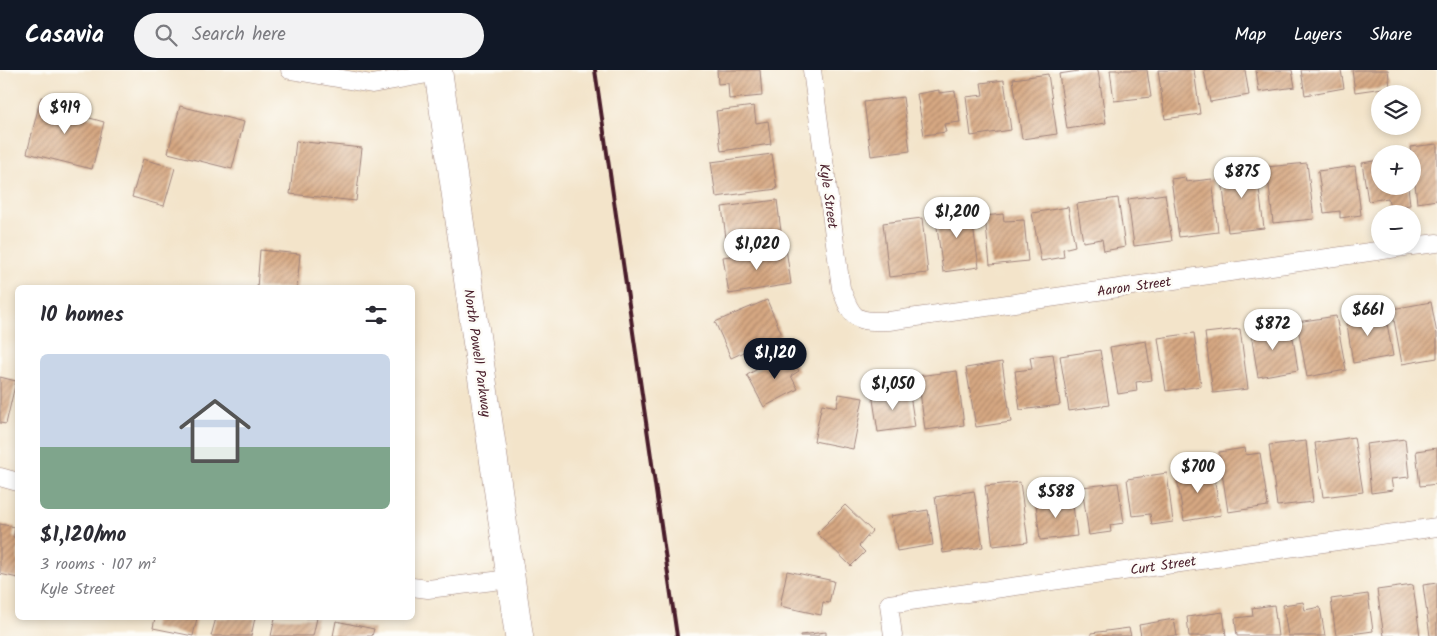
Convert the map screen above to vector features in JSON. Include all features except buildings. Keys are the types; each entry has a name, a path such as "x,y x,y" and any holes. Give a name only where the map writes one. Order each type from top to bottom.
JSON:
{"main road":[{"name":"North Powell Parkway","path":"439,71 519,636"}],"street":[{"path":"290,70 372,84 439,71"},
{"name":"Kyle Street","path":"812,70 841,288 848,308 857,318"},
{"name":"Aaron Street","path":"1421,245 1437,242"},
{"name":"Aaron Street","path":"857,318 873,321 890,320 1371,252"},
{"path":"0,478 15,481"},
{"name":"Curt Street","path":"893,636 889,604 1437,527"},
{"path":"415,587 428,589 510,579"}],"railway":[{"path":"595,70 677,636"}]}
